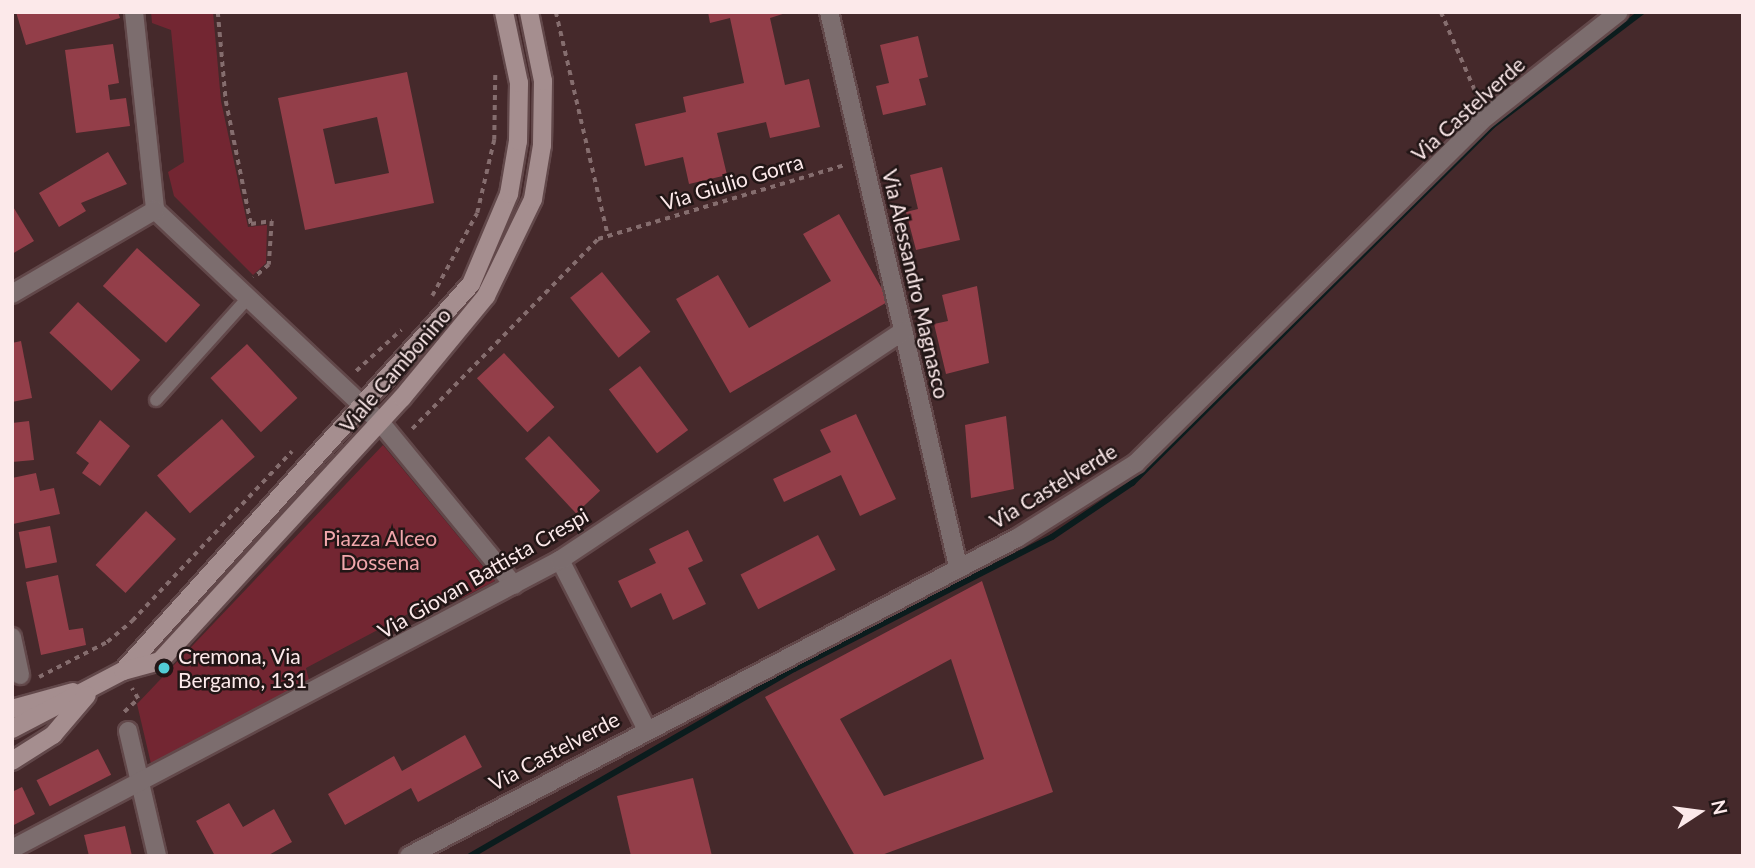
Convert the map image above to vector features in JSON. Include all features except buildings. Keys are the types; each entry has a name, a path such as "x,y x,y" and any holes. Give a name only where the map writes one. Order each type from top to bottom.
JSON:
{"street":[{"path":"134,12 155,210 380,422 514,585"},
{"name":"Viale Cambonino","path":"123,671 365,408 471,284 509,194 519,83 504,12"},
{"name":"Viale Cambonino","path":"94,687 123,671 160,661 380,422 486,296 533,199 544,117 529,12"},
{"name":"Via Alessandro Magnasco","path":"829,12 958,566"},
{"name":"Via Castelverde","path":"409,856 646,728 1017,538 1136,463 1486,117 1619,12"},
{"path":"12,295 155,210"},
{"name":"Via Giovan Battista Crespi","path":"12,849 141,786 560,560 904,331"},
{"path":"560,560 646,728"},
{"path":"12,637 28,677"},
{"path":"12,709 94,687"},
{"path":"12,729 94,687"},
{"path":"12,761 53,735 94,687"},
{"path":"128,731 157,856"}],"lane":[{"path":"156,400 244,293"}],"path":[{"path":"218,12 226,101 251,223 272,221 270,265 244,293"},
{"path":"397,444 608,235 556,12"},
{"path":"1441,12 1486,117"},
{"path":"430,298 458,256 490,164 493,60"},
{"name":"Via Giulio Gorra","path":"608,235 864,159"},
{"path":"341,386 403,327"},
{"path":"28,677 107,642 132,621 298,444"}],"green space":[{"path":"151,12 213,12 221,101 248,227 267,225 266,263 253,275 174,196 168,172 184,162 171,30 152,23"},
{"name":"Piazza Alceo Dossena","path":"383,445 495,581 460,599 453,590 306,668 309,680 152,768 137,704"}],"waterway":[{"path":"470,856 794,669 1052,537 1132,483 1493,125 1642,12"}],"place":[{"name":"Cremona, Via Bergamo, 131","path":"164,668"}]}
